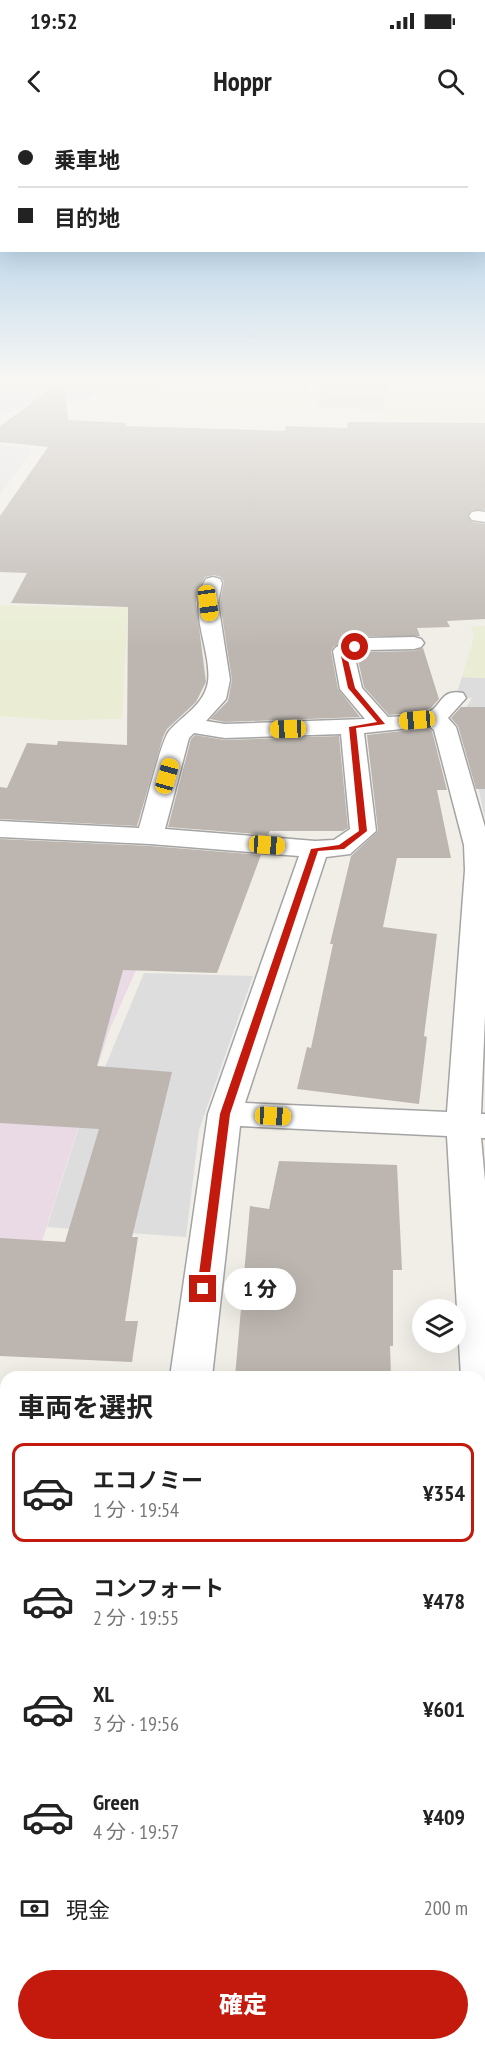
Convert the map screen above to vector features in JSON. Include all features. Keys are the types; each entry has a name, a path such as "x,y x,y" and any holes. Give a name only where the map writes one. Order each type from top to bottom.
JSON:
{"street":[{"path":"150,836 178,736 215,699 219,681 208,603 213,583"},
{"path":"382,724 351,688 343,651 367,644 414,643"},
{"path":"188,725 225,731 382,724 434,718 455,698"},
{"path":"434,718 445,728 477,845 481,870 474,1125 483,1371"},
{"path":"0,829 150,836 315,849 341,848 363,831 352,727"},
{"path":"192,1371 225,1114 315,849"},
{"path":"225,1114 474,1125"}],"shaded area":[{"path":"0,469 19,469 0,494"},
{"path":"462,677 485,678 485,818 471,756 465,709 472,698 458,697 457,692"},
{"path":"0,875 136,970 109,1031 34,1266 0,1350"},
{"path":"144,973 253,976 199,1130 186,1237 47,1227 98,1067 105,1067"}],"green space":[{"path":"0,605 104,608 128,606 122,719 52,720 0,716"},
{"path":"471,626 485,626 485,678 462,677 474,635"}],"building":[{"path":"33,469 485,469 485,510 472,510 467,516 472,522 485,524 485,619 447,621 450,627 417,628 420,636 367,636 334,646 331,651 338,689 360,717 225,722 210,719 228,701 232,680 220,603 224,582 221,577 214,575 205,577 198,590 196,603 206,682 196,702 167,729 163,737 137,826 0,819 0,787 7,788 27,743 57,745 58,741 127,745 128,607 11,603 27,573 0,572 0,516"},
{"path":"423,648 439,699 431,708 422,712 389,715 364,687 357,656 368,652 414,651"},
{"path":"461,707 485,707 485,789 476,789 458,726 451,718"},
{"path":"428,728 432,731 447,790 437,790 451,858 397,858 383,927 437,934 424,1036 427,1037 419,1104 297,1089 307,1047 311,1048 333,944 330,944 351,856 378,831 367,735"},
{"path":"195,735 225,740 339,736 348,828 343,831 270,831 268,835 168,827 191,739"},
{"path":"0,839 150,846 261,855 217,973 123,970 97,1066 172,1072 132,1237 138,1237 125,1321 138,1321 132,1362 0,1356 0,1238 65,1242 99,1129 0,1123"},
{"path":"279,1161 397,1165 402,1270 393,1270 391,1371 236,1371 250,1206 269,1209"}],"route":[{"path":"203,1289 225,1114 315,849 341,848 363,831 352,727 382,724 351,688 343,651 355,647"}]}
